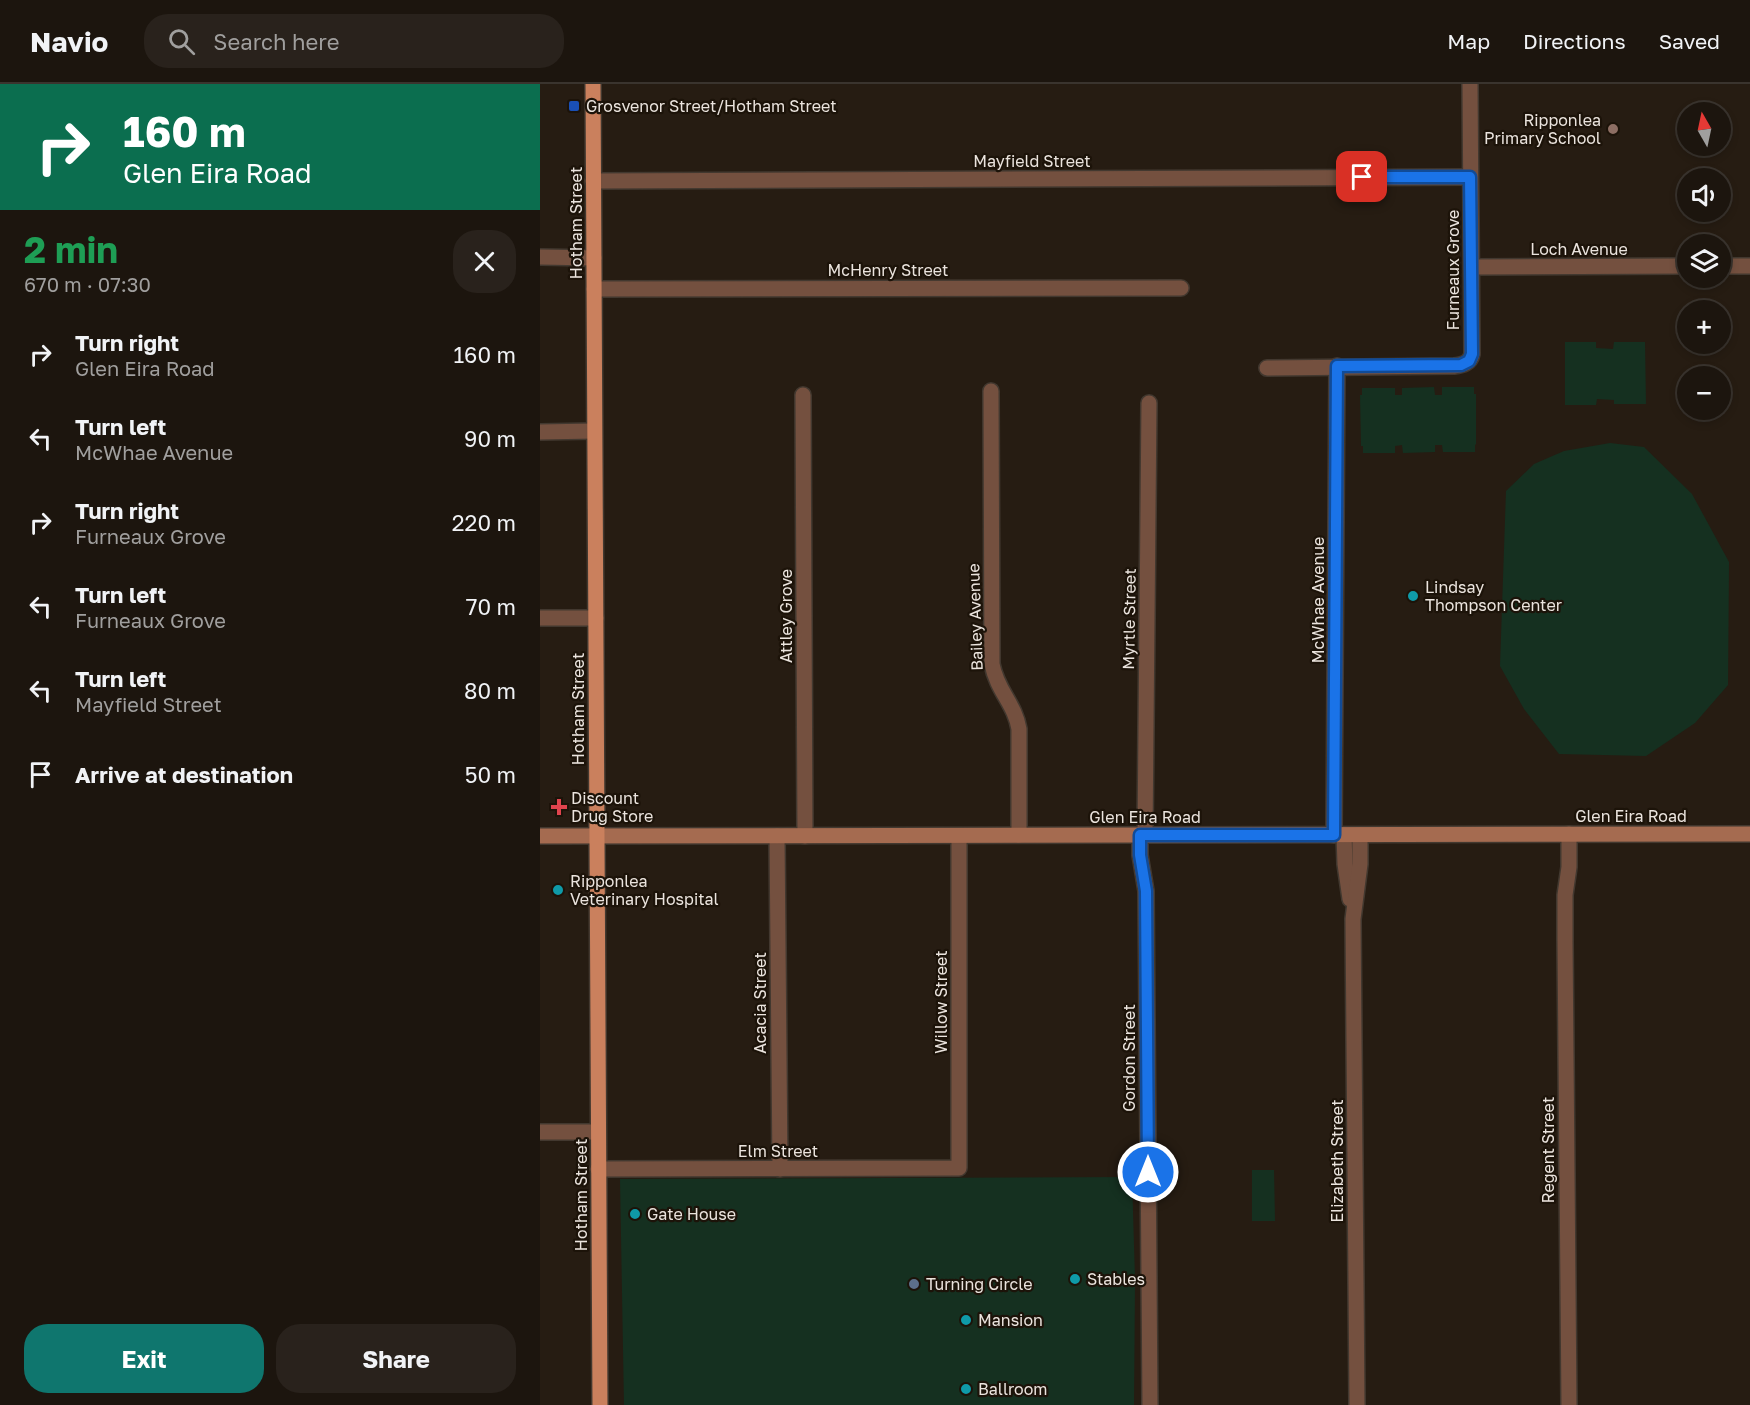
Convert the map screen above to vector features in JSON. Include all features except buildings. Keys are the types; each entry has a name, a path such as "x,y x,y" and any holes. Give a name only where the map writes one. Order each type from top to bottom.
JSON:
{"main road":[{"name":"Hotham Street","path":"593,84 600,1405"},
{"name":"Glen Eira Road","path":"540,836 1750,834"}],"street":[{"name":"Furneaux Grove","path":"1267,368 1454,366 1467,362 1472,354 1470,84"},
{"name":"Mayfield Street","path":"593,181 1470,177"},
{"path":"540,257 594,258"},
{"name":"Loch Avenue","path":"1472,267 1677,266"},
{"path":"1731,266 1750,266"},
{"name":"McHenry Street","path":"594,289 1181,288"},
{"name":"McWhae Avenue","path":"1337,366 1339,835"},
{"name":"Bailey Avenue","path":"991,391 992,664 998,685 1017,717 1019,729 1018,835"},
{"name":"Attley Grove","path":"803,395 805,836"},
{"name":"Myrtle Street","path":"1145,835 1149,403"},
{"path":"540,432 594,431"},
{"path":"540,618 596,618"},
{"name":"Regent Street","path":"1564,834 1569,867 1564,895 1569,1405"},
{"name":"Gordon Street","path":"1145,835 1150,859 1146,891 1150,1405"},
{"name":"Elizabeth Street","path":"1339,835 1353,920"},
{"name":"Elizabeth Street","path":"1357,1404 1353,920 1360,864 1360,835"},
{"name":"Acacia Street","path":"777,836 780,1169"},
{"name":"Willow Street","path":"959,836 959,1168"},
{"path":"540,1132 598,1132"},
{"name":"Elm Street","path":"598,1169 959,1168"}],"green space":[{"path":"1565,342 1596,342 1596,348 1613,349 1614,342 1645,342 1646,404 1614,404 1614,400 1597,399 1596,405 1565,405"},
{"path":"1434,387 1435,395 1442,395 1442,387 1474,387 1474,394 1476,394 1475,452 1443,452 1442,445 1435,445 1435,452 1403,453 1402,445 1395,446 1395,453 1363,453 1360,395 1362,395 1362,388 1395,388 1395,395 1402,395 1402,388"},
{"path":"1610,443 1644,447 1692,494 1729,562 1728,685 1695,723 1646,756 1559,754 1524,709 1500,666 1506,491 1534,464 1564,451"},
{"path":"1252,1170 1274,1170 1275,1221 1252,1221"},
{"path":"1132,1177 1135,1279 1134,1405 624,1405 620,1179"}],"place":[{"name":"Grosvenor Street/Hotham Street","path":"574,106"},
{"name":"Ripponlea Primary School","path":"1613,129"},
{"name":"Lindsay Thompson Center","path":"1413,596"},
{"name":"Discount Drug Store","path":"559,807"},
{"name":"Ripponlea Veterinary Hospital","path":"558,890"},
{"name":"Gate House","path":"635,1214"},
{"name":"Stables","path":"1075,1279"},
{"name":"Turning Circle","path":"914,1284"},
{"name":"Mansion","path":"966,1320"},
{"name":"Ballroom","path":"966,1389"}],"route":[{"path":"1148,1172 1146,891 1140,855 1140,835 1334,835 1337,366 1461,365 1469,361 1472,354 1470,177 1362,177"}]}
